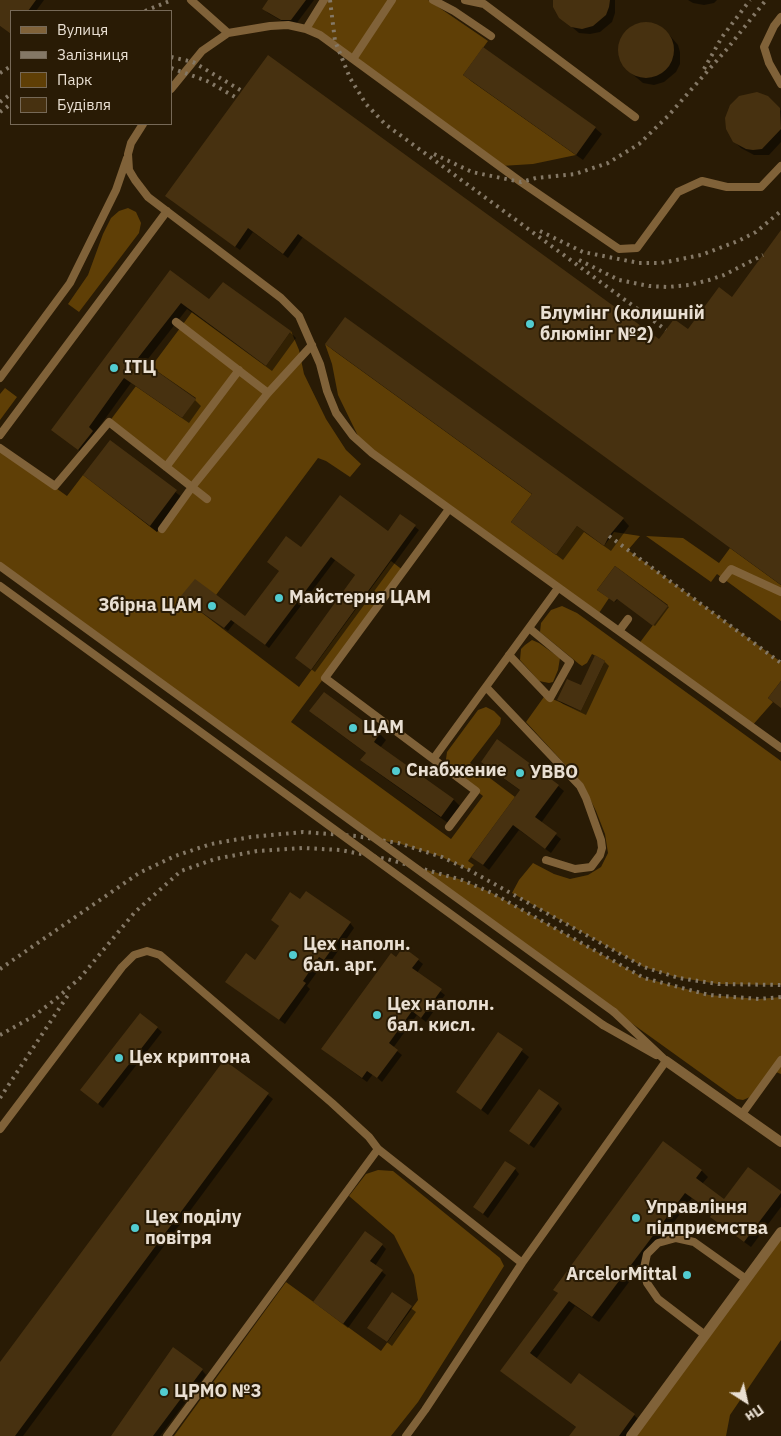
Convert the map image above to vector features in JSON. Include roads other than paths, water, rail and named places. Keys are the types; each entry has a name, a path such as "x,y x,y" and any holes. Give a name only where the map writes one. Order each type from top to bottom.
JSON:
{"street":[{"path":"666,1061 781,1142"},
{"path":"631,1436 781,1232"}],"lane":[{"path":"191,0 228,33"},
{"path":"306,29 324,0"},
{"path":"353,59 392,0"},
{"path":"433,0 491,36"},
{"path":"454,12 465,0 484,4 635,117"},
{"path":"781,17 774,26 764,48 769,63 781,84"},
{"path":"172,88 202,51 228,33 288,25 306,29 320,36 353,59 521,182 619,248 637,248 678,192 702,181 727,187 761,187 781,166"},
{"path":"0,378 70,283 116,190 131,143 142,125"},
{"path":"128,154 129,170 148,197 281,298 299,316 312,345 336,413 354,436 372,453 781,748"},
{"path":"0,435 167,211"},
{"path":"176,322 268,393"},
{"path":"71,323 79,329"},
{"path":"162,529 192,487 268,393 312,345"},
{"path":"166,467 239,370"},
{"path":"35,372 42,378"},
{"path":"0,448 54,486 109,422 206,499"},
{"path":"449,509 325,678 476,791 449,827"},
{"path":"0,566 614,1012 666,1061"},
{"path":"723,579 731,569 781,592"},
{"path":"0,586 603,1026 666,1061"},
{"path":"434,758 558,588"},
{"path":"619,631 628,619"},
{"path":"509,655 550,698 570,662 529,628"},
{"path":"486,687 580,786 601,840 602,848 600,855 591,867 575,869 546,860"},
{"path":"0,1130 122,967 134,955 147,951 160,955 287,1064 369,1137 378,1149 522,1263"},
{"path":"742,1114 781,1060"},
{"path":"406,1436 522,1263 666,1061"},
{"path":"773,1071 781,1074"},
{"path":"167,1436 378,1149"},
{"path":"705,1334 658,1299 647,1283 644,1268 647,1254 658,1244 676,1238 694,1242 746,1279"}],"railway":[{"path":"147,10 172,0"},
{"path":"330,0 335,41 350,78 366,104 385,124 666,330"},
{"path":"704,69 722,37 750,0"},
{"path":"434,154 472,172 521,182 536,178 575,174 608,163 639,144 668,116 727,49 766,0"},
{"path":"172,57 193,62 242,91"},
{"path":"0,73 10,67"},
{"path":"172,68 207,81 237,98"},
{"path":"0,102 10,95"},
{"path":"0,112 10,105"},
{"path":"540,231 583,252 639,263 661,263 701,255 738,241 756,232 781,211"},
{"path":"579,260 619,280 649,286 667,287 689,285 709,280 724,275 763,255"},
{"path":"609,536 781,663"},
{"path":"0,969 139,873 175,856 211,844 251,837 303,832 356,836 398,843 442,857 644,967 679,978 718,984 781,985"},
{"path":"0,1035 34,1016 80,978 135,912 181,871 215,859 257,851 303,848 340,850 387,859 462,880 492,893 644,978 709,995 759,999 781,997"},
{"path":"0,1098 70,992"}],"place":[{"name":"Блумінг (колишній блюмінг №2)","path":"530,324"},
{"name":"ІТЦ","path":"114,368"},
{"name":"Майстерня ЦАМ","path":"279,598"},
{"name":"Збірна ЦАМ","path":"212,606"},
{"name":"ЦАМ","path":"353,728"},
{"name":"Снабжение","path":"396,771"},
{"name":"УВВО","path":"520,773"},
{"name":"Цех наполн. бал. арг.","path":"293,955"},
{"name":"Цех наполн. бал. кисл.","path":"377,1015"},
{"name":"Цех криптона","path":"119,1058"},
{"name":"Управління підприємства","path":"636,1218"},
{"name":"Цех поділу повітря","path":"135,1228"},
{"name":"ArcelorMittal","path":"687,1275"},
{"name":"ЦРМО №3","path":"164,1392"}]}
